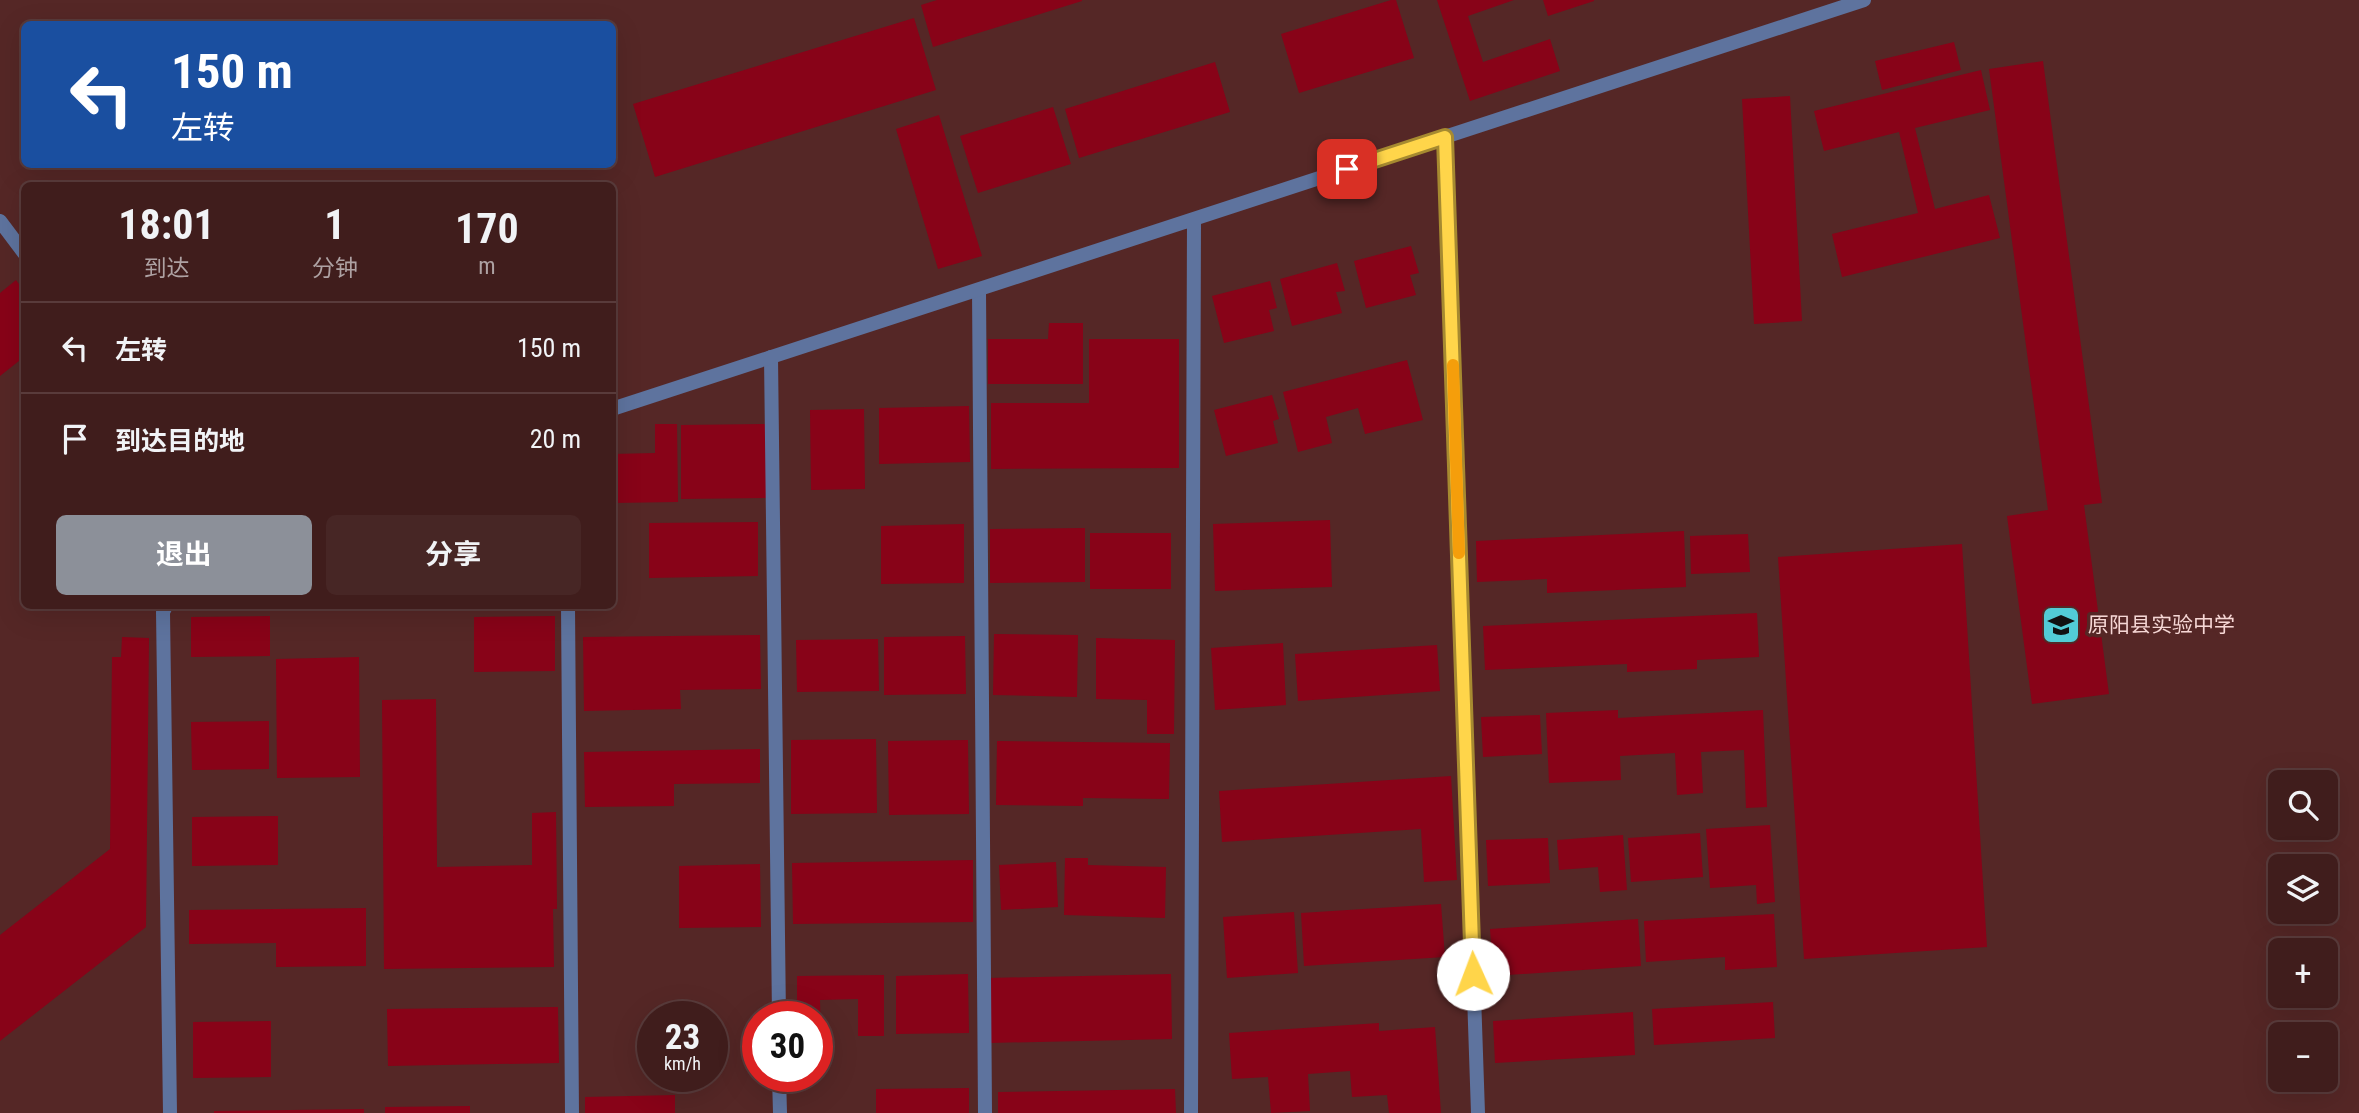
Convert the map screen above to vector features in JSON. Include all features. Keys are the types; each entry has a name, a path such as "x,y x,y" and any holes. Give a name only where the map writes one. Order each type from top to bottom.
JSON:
{"street":[{"path":"616,408 1864,0"},
{"path":"1445,137 1478,1113"},
{"path":"1191,1113 1194,219"},
{"path":"0,221 21,249"},
{"path":"979,289 985,1113"},
{"path":"771,357 779,1001"},
{"path":"164,609 170,1113"},
{"path":"568,609 572,1113"},
{"path":"779,1092 780,1113"}],"building":[{"path":"937,0 1082,1 933,47 921,5"},
{"path":"1396,0 1414,58 1299,93 1281,34"},
{"path":"1437,0 1514,0 1468,16 1483,62 1550,39 1560,71 1470,101"},
{"path":"1543,0 1594,0 1594,1 1548,16"},
{"path":"914,18 936,90 655,177 633,104"},
{"path":"1954,42 1961,70 1882,90 1875,61"},
{"path":"2043,61 2102,503 2084,505 2109,694 2032,704 2007,516 2048,510 1989,69"},
{"path":"1215,62 1230,112 1079,158 1065,109"},
{"path":"1981,70 1990,110 1915,128 1935,209 1989,195 2000,238 1842,277 1832,234 1918,213 1899,132 1824,151 1814,111"},
{"path":"1790,96 1802,321 1754,324 1742,99"},
{"path":"1053,107 1071,164 978,193 960,136"},
{"path":"939,115 982,256 938,269 896,129"},
{"path":"1411,246 1419,273 1410,275 1416,295 1366,308 1354,261"},
{"path":"1337,263 1345,291 1336,292 1342,313 1292,326 1280,279"},
{"path":"16,280 21,287 21,359 0,376 0,293"},
{"path":"1270,281 1277,308 1269,310 1274,331 1224,343 1212,296"},
{"path":"1049,323 1083,323 1083,384 988,384 988,339 1048,339"},
{"path":"1089,339 1179,339 1179,468 991,469 991,403 1089,403"},
{"path":"1407,360 1423,420 1365,434 1358,408 1326,417 1332,443 1298,452 1283,392"},
{"path":"1272,395 1279,419 1273,421 1278,443 1226,456 1214,410"},
{"path":"969,406 970,462 879,464 879,408"},
{"path":"864,409 865,489 811,490 810,410"},
{"path":"655,424 677,424 678,502 616,503 616,454 655,453"},
{"path":"768,424 768,498 681,499 681,425"},
{"path":"1330,520 1332,587 1215,591 1213,524"},
{"path":"758,522 758,576 649,578 649,523"},
{"path":"964,524 964,583 881,584 881,526"},
{"path":"1085,528 1085,582 990,583 990,529"},
{"path":"1684,531 1686,587 1547,593 1547,579 1477,582 1476,541"},
{"path":"1090,533 1171,533 1171,589 1090,589"},
{"path":"1748,534 1750,572 1691,574 1690,536"},
{"path":"1962,544 1987,947 1804,959 1778,557"},
{"path":"1757,613 1759,657 1697,660 1697,669 1627,672 1627,664 1485,670 1483,626"},
{"path":"270,616 270,656 191,657 191,617"},
{"path":"555,616 555,671 474,672 474,617"},
{"path":"994,634 1078,635 1077,697 993,695"},
{"path":"760,635 761,689 680,690 681,709 584,711 583,637"},
{"path":"965,636 966,694 884,695 884,637"},
{"path":"122,637 149,638 146,927 0,1041 0,935 110,849 112,657 121,657"},
{"path":"1096,638 1175,640 1174,734 1147,734 1147,700 1096,699"},
{"path":"878,639 879,691 797,692 796,640"},
{"path":"1283,643 1286,705 1215,710 1211,648"},
{"path":"1437,645 1440,691 1298,701 1295,654"},
{"path":"359,657 360,777 277,778 276,659"},
{"path":"436,699 437,867 532,865 532,813 556,812 557,909 553,909 554,967 384,969 382,700"},
{"path":"1618,710 1618,718 1763,710 1767,807 1746,808 1744,750 1701,752 1703,793 1677,795 1675,753 1620,756 1621,780 1549,783 1546,713"},
{"path":"1540,715 1542,754 1483,757 1481,717"},
{"path":"269,721 269,769 192,770 191,722"},
{"path":"876,739 877,813 791,814 791,740"},
{"path":"968,740 969,814 889,815 888,741"},
{"path":"997,741 1170,743 1169,799 1083,798 1083,806 996,805"},
{"path":"760,749 760,783 674,784 674,806 585,807 584,752"},
{"path":"1451,776 1457,880 1424,882 1421,829 1222,842 1219,791"},
{"path":"278,816 278,865 192,866 192,817"},
{"path":"1770,825 1775,902 1757,904 1756,885 1710,888 1706,829"},
{"path":"1700,833 1703,877 1631,882 1628,838"},
{"path":"1623,835 1627,890 1600,892 1598,867 1559,870 1557,840"},
{"path":"1548,838 1550,883 1488,886 1486,840"},
{"path":"1065,858 1088,858 1088,865 1166,867 1165,918 1064,915"},
{"path":"973,860 973,922 793,924 792,863"},
{"path":"1056,862 1058,907 1001,910 999,865"},
{"path":"760,864 761,927 679,928 679,866"},
{"path":"1441,904 1445,957 1304,966 1301,913"},
{"path":"366,908 366,966 276,967 276,943 189,944 189,910"},
{"path":"1294,912 1298,973 1227,978 1223,917"},
{"path":"1774,914 1777,967 1725,970 1725,957 1646,962 1644,921"},
{"path":"1638,919 1641,966 1493,976 1490,929"},
{"path":"968,974 969,1033 896,1034 896,976"},
{"path":"1171,974 1172,1039 989,1043 988,978"},
{"path":"884,975 884,1036 858,1036 858,999 797,1001 797,976"},
{"path":"1773,1002 1775,1038 1654,1045 1652,1009"},
{"path":"558,1007 559,1063 388,1066 387,1009"},
{"path":"1633,1012 1635,1055 1495,1063 1493,1021"},
{"path":"271,1021 271,1077 193,1078 193,1022"},
{"path":"1379,1023 1379,1031 1435,1027 1441,1113 1389,1113 1387,1095 1352,1097 1350,1071 1308,1074 1310,1111 1271,1113 1268,1077 1232,1079 1229,1033"},
{"path":"969,1088 969,1113 876,1113 876,1089"},
{"path":"1175,1089 1176,1113 998,1113 998,1092"},
{"path":"675,1095 675,1113 585,1113 585,1097"},
{"path":"470,1106 470,1113 385,1113 385,1107"},
{"path":"364,1109 364,1113 214,1113 214,1111"}],"slow traffic":[{"path":"1453,365 1459,553"}],"place":[{"name":"原阳县实验中学","path":"2061,625"}],"route":[{"path":"1347,169 1445,137 1473,974"}]}
